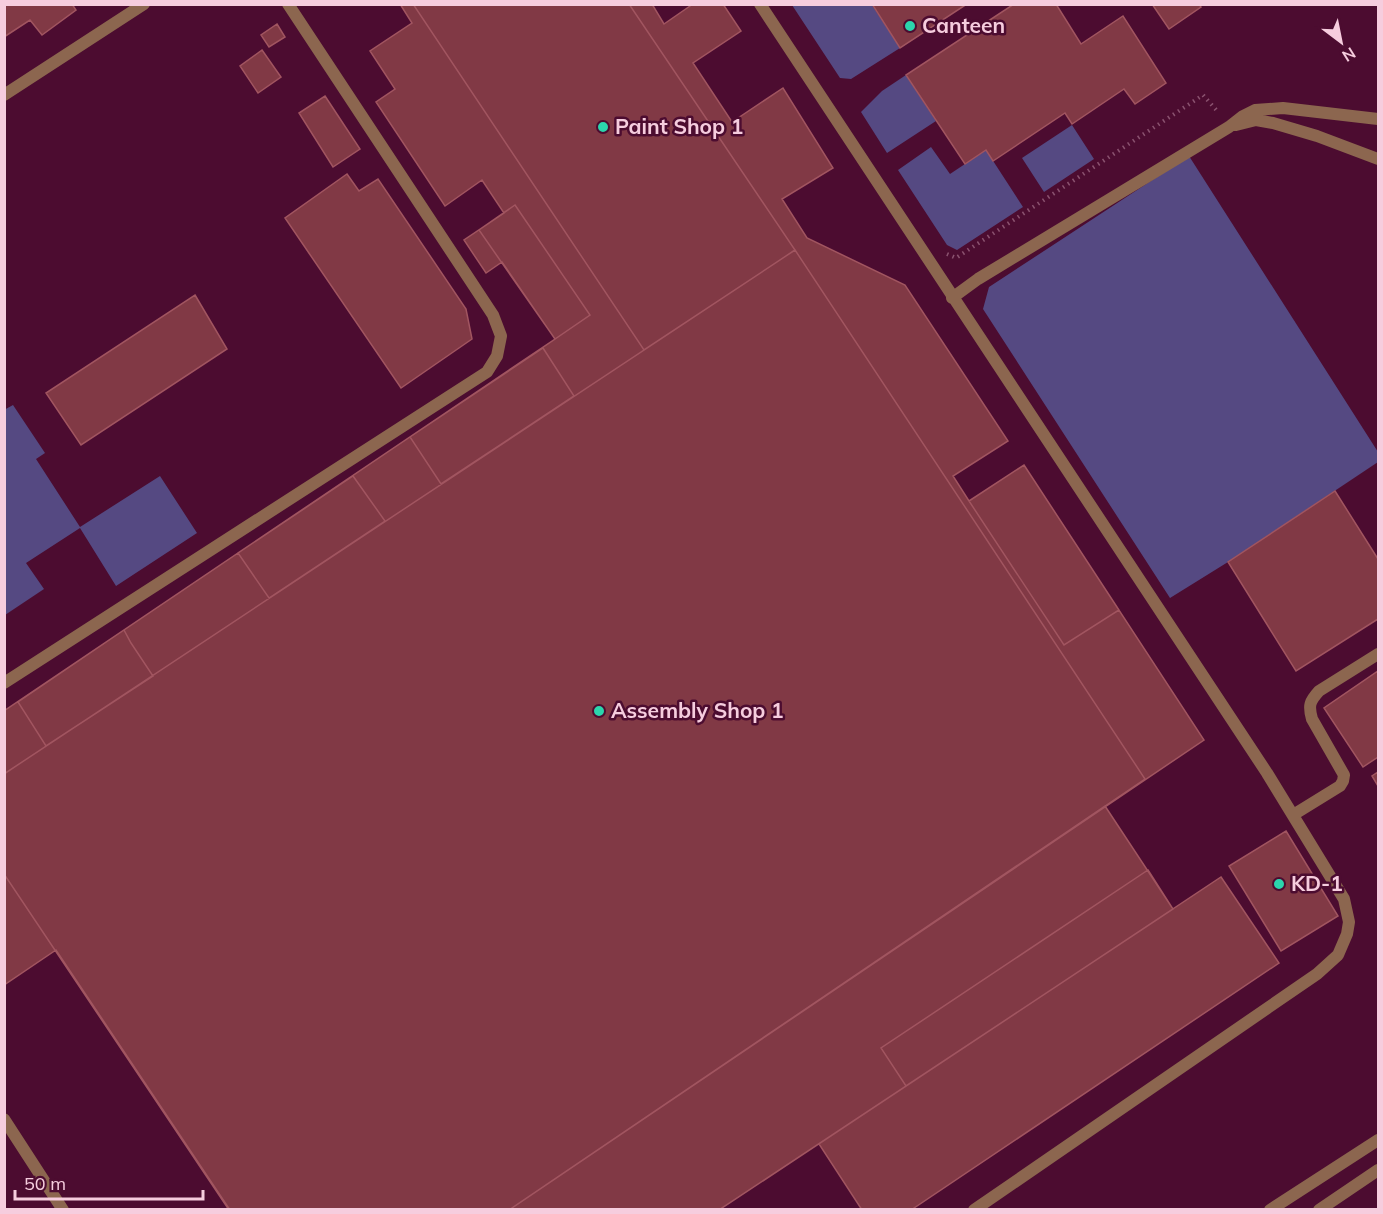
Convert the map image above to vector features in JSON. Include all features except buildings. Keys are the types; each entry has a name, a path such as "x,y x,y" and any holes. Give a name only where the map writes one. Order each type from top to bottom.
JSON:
{"lane":[{"path":"4,95 144,4"},
{"path":"4,683 487,372 497,356 501,336 493,315 288,4"},
{"path":"760,4 1293,814 1328,876 1344,899 1349,922 1347,934 1338,955 1317,974 974,1209"},
{"path":"952,298 978,279 1255,110 1283,108 1378,119"},
{"path":"1229,127 1256,120 1273,123 1317,136 1378,159"},
{"path":"1293,814 1340,786 1344,775 1312,719 1309,709 1312,699 1319,691 1378,654"},
{"path":"4,1119 63,1209"},
{"path":"1270,1209 1378,1140"},
{"path":"1319,1209 1378,1170"}],"path":[{"path":"940,252 956,258 1203,95 1229,127"}],"shaded area":[{"path":"792,5 872,5 900,48 851,79 840,78"},
{"path":"906,75 936,121 887,153 861,112 882,91"},
{"path":"1072,125 1094,159 1044,192 1022,158"},
{"path":"931,147 950,174 986,150 1023,207 957,250 947,245 898,170"},
{"path":"1189,156 1378,452 1378,462 1170,598 983,309 989,287"},
{"path":"13,405 45,453 36,459 80,527 160,476 197,533 116,586 80,528 26,563 44,589 5,615 4,410"}],"place":[{"name":"Canteen","path":"910,26"},
{"name":"Paint Shop 1","path":"603,127"},
{"name":"Assembly Shop 1","path":"599,711"},
{"name":"KD-1","path":"1279,884"}]}
